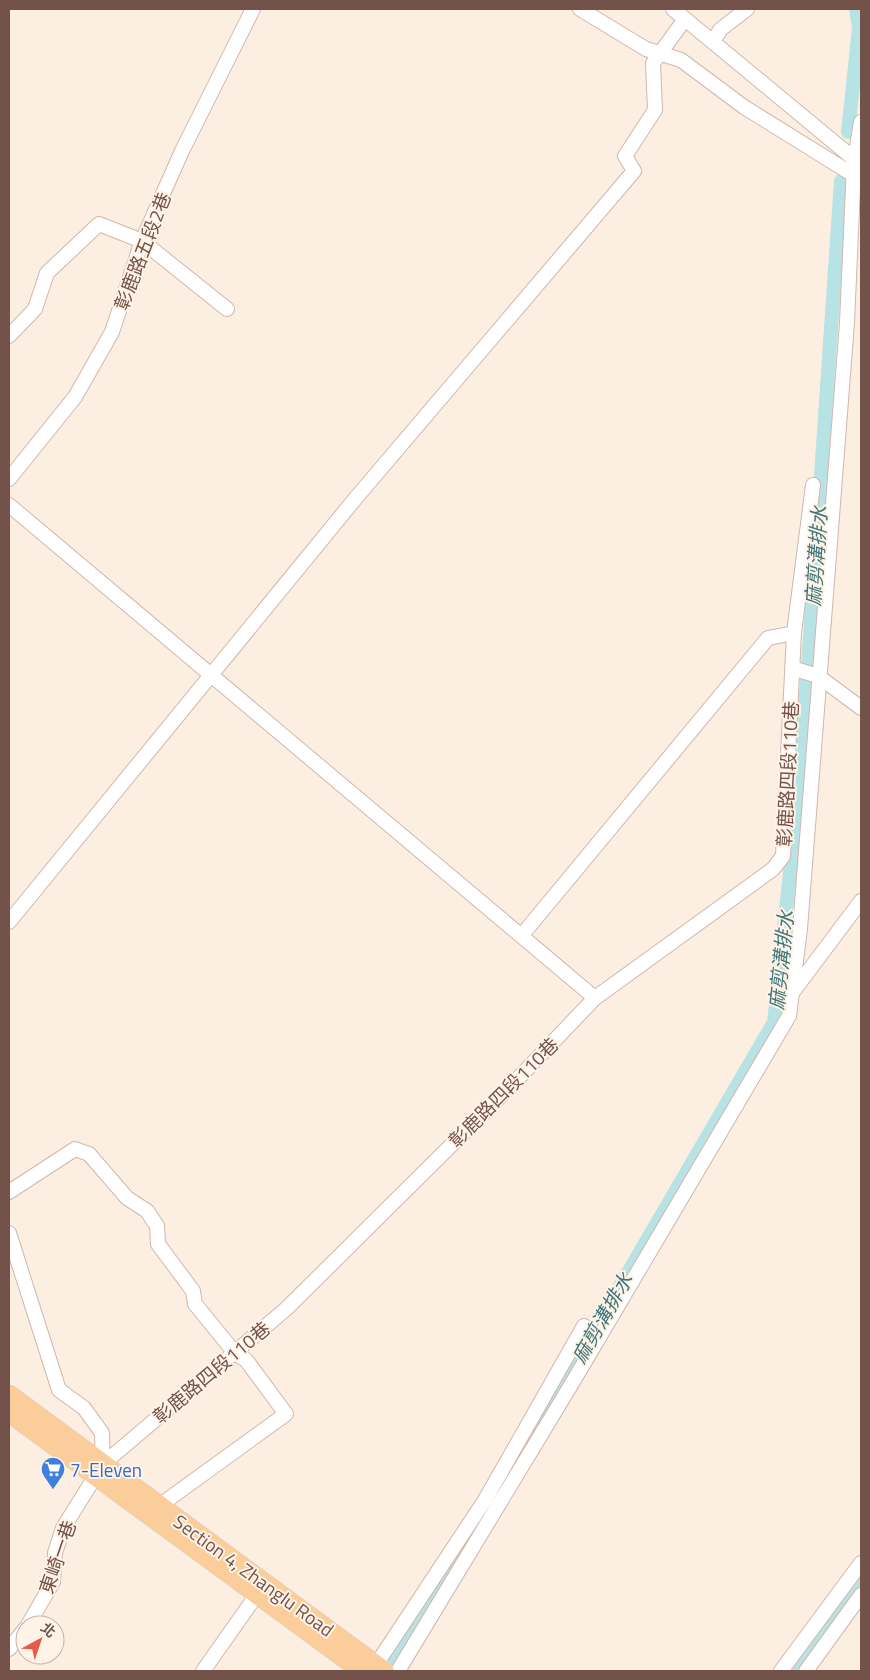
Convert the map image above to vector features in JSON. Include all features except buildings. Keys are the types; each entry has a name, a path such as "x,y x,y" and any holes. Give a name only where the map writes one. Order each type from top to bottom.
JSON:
{"main road":[{"path":"9,1394 120,1487"},
{"path":"9,1413 99,1471"},
{"name":"Section 4, Zhanglu Road","path":"120,1487 374,1670"},
{"name":"Section 4, Zhanglu Road","path":"120,1487 160,1506 261,1590"}],"street":[{"name":"彰鹿路五段2巷","path":"9,479 75,397 112,332 142,241 182,151 253,9"},
{"path":"580,9 646,49 681,60 744,107 858,169"},
{"path":"673,9 713,41 858,169"},
{"path":"713,41 721,29 747,9"},
{"path":"9,922 213,675 355,499 634,171 625,156 655,110 653,63 661,54 673,32 685,19"},
{"path":"398,1671 789,1016 800,929 861,122"},
{"path":"9,336 35,309 47,273 99,224 142,241 227,309"},
{"name":"彰鹿路四段110巷","path":"99,1471 286,1309 508,1089 595,998 774,869 783,856 794,633 814,485"},
{"path":"9,505 595,998"},
{"path":"522,935 768,638 794,633"},
{"path":"792,673 818,676 861,708"},
{"path":"792,993 861,901"},
{"path":"9,1192 75,1150 89,1154 127,1198 147,1211 157,1226 158,1244 193,1291 195,1304 234,1353 246,1360 286,1414 160,1506"},
{"path":"9,1233 59,1390 84,1408 102,1434 99,1471"},
{"path":"374,1670 485,1500 584,1326 599,1336"},
{"name":"東崎一巷","path":"34,1615 53,1582 55,1553 63,1528 99,1471"},
{"path":"781,1671 861,1562"},
{"path":"203,1671 261,1590"},
{"path":"806,1671 861,1595"}],"waterway":[{"name":"麻剪溝排水","path":"848,132 859,28 856,9"},
{"name":"麻剪溝排水","path":"538,1427 774,1022 801,769 841,181"},
{"name":"麻剪溝排水","path":"390,1665 471,1537"},
{"path":"792,1671 861,1577"}],"place":[{"name":"7-Eleven","path":"53,1490"}]}
